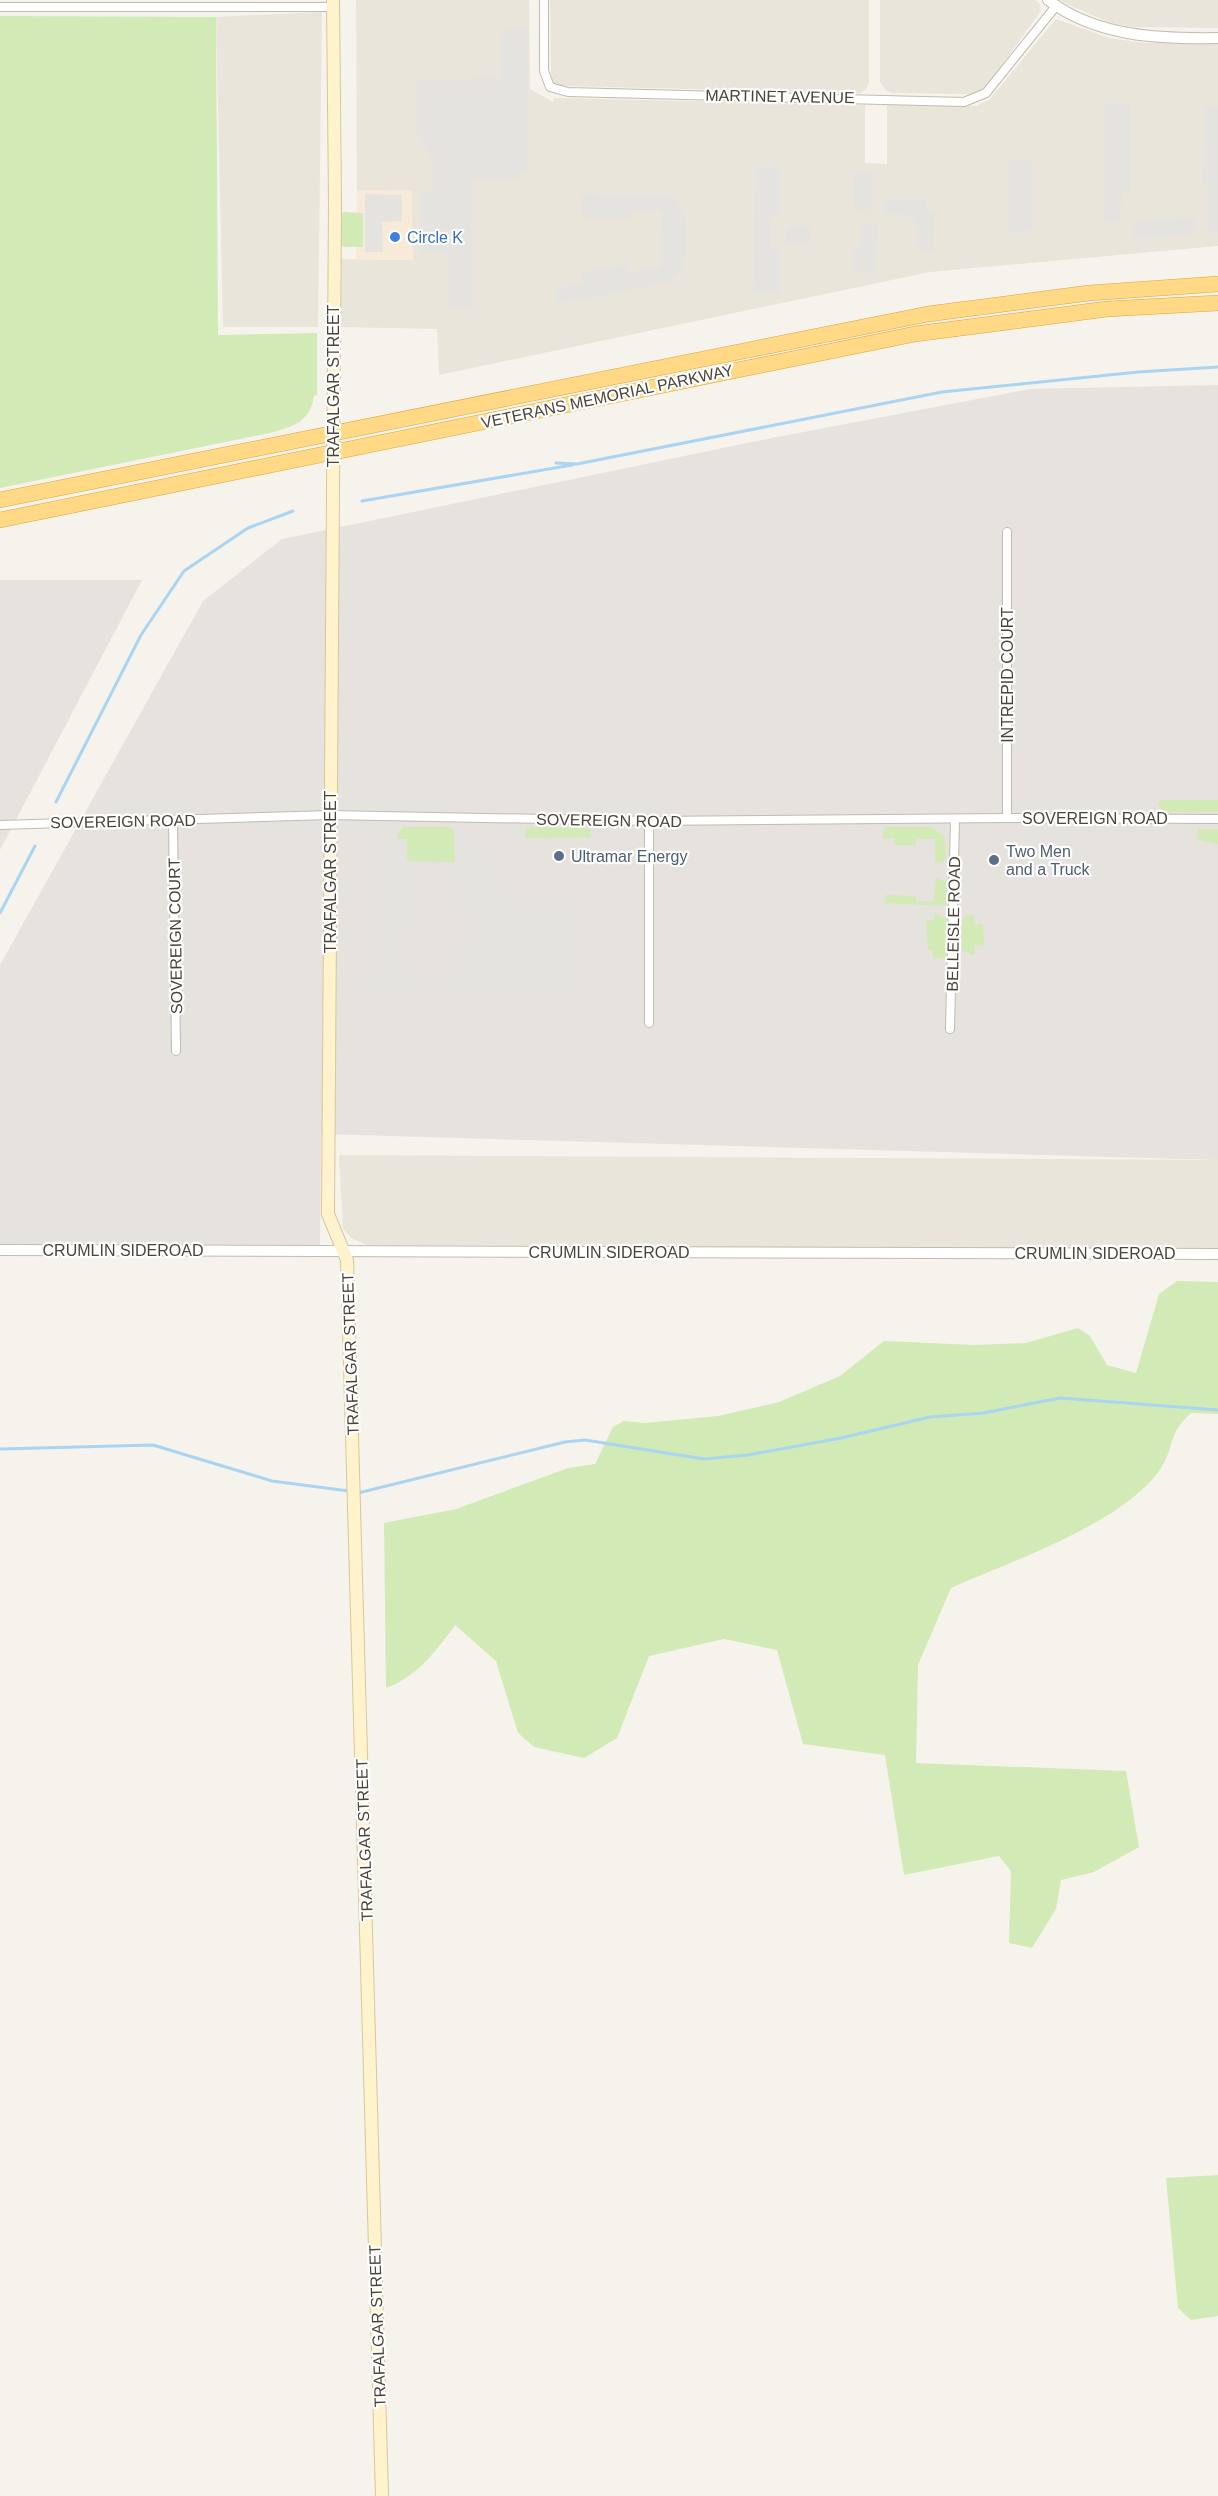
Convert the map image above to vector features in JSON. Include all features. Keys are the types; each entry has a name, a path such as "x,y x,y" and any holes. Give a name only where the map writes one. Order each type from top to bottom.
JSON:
{"highway":[{"name":"VETERANS MEMORIAL PARKWAY","path":"0,500 928,314 1089,293 1218,284"},
{"name":"VETERANS MEMORIAL PARKWAY","path":"0,520 915,334 1107,309 1218,303"}],"main road":[{"name":"TRAFALGAR STREET","path":"333,4 335,204 328,1214 347,1260 382,2496"}],"street":[{"name":"MARTINET AVENUE","path":"544,0 544,71 550,87 568,92 964,102 986,93 1052,3"},
{"path":"1052,3 1098,27 1161,39 1218,38"},
{"path":"0,7 333,4"},
{"name":"INTREPID COURT","path":"1007,532 1007,818"},
{"name":"SOVEREIGN ROAD","path":"0,825 330,816 649,821 1218,819"},
{"name":"SOVEREIGN COURT","path":"173,820 176,1051"},
{"name":"BELLEISLE ROAD","path":"950,1029 955,820"},
{"path":"649,821 649,1023"},
{"name":"CRUMLIN SIDEROAD","path":"0,1250 1218,1254"}],"shaded area":[{"path":"356,0 529,0 530,89 553,102 554,98 865,105 865,163 887,164 887,105 976,106 989,100 1056,19 1109,38 1145,43 1218,43 1218,246 930,272 439,375 437,329 340,327 339,259 412,260 412,191 357,190"},
{"path":"550,0 869,0 869,83 865,90 859,93 564,86 553,83 551,72"},
{"path":"880,0 1035,0 1040,4 1041,11 986,87 973,94 892,93 885,90 880,82"},
{"path":"1058,0 1218,0 1218,28 1133,27 1110,23"},
{"path":"322,12 318,327 223,327 216,17"},
{"path":"500,30 527,30 528,170 519,171 519,178 471,179 473,307 447,307 447,252 421,253 420,192 432,191 431,157 415,130 416,80 501,78"},
{"path":"1105,104 1130,104 1130,191 1122,191 1120,222 1104,222"},
{"path":"1205,106 1218,106 1218,233 1209,233 1209,183 1202,183"},
{"path":"1032,159 1033,230 1008,233 1008,160"},
{"path":"780,167 780,216 771,217 770,247 780,247 779,292 753,294 755,168"},
{"path":"873,171 873,209 854,210 854,172"},
{"path":"357,190 412,191 413,260 356,259"},
{"path":"365,194 402,195 402,221 382,222 383,252 365,252"},
{"path":"582,194 666,195 676,200 686,219 686,254 683,265 675,277 666,283 557,304 555,288 583,284 582,273 628,264 629,273 660,268 662,211 632,210 630,218 582,218"},
{"path":"884,199 926,199 926,210 935,210 933,251 917,251 917,223 905,214 883,214"},
{"path":"1195,217 1195,235 1133,238 1133,221"},
{"path":"860,225 878,225 876,271 852,271 852,250 860,249"},
{"path":"786,226 810,226 809,243 785,242"},
{"path":"1218,385 1218,1160 321,1134 320,1245 0,1244 0,965 203,601 282,539 767,439 1030,389"},
{"path":"0,580 142,580 0,850"},
{"path":"405,840 403,934 389,935 390,955 407,956 408,976 456,977 457,949 477,951 475,908 458,907 457,841 483,842 484,886 541,905 576,903 574,994 365,994 367,912 378,892 378,841"},
{"path":"339,1155 1218,1160 1218,1250 367,1245 351,1238 343,1228"}],"green space":[{"path":"0,16 216,17 218,335 317,333 317,395 314,396 309,412 300,422 270,433 0,488"},
{"path":"344,212 363,213 363,247 341,245 341,214"},
{"path":"1160,800 1218,800 1218,812 1163,812 1158,805"},
{"path":"403,827 448,827 454,830 455,862 407,861 407,839 398,839 397,834"},
{"path":"529,827 584,827 590,830 591,837 525,838 525,831"},
{"path":"885,827 932,827 945,837 946,859 943,862 935,861 935,839 916,839 916,845 895,845 894,838 882,839"},
{"path":"1198,829 1218,829 1218,844 1196,839"},
{"path":"936,878 947,882 947,904 944,906 885,903 885,895 916,896 916,901 934,901"},
{"path":"935,913 946,919 947,953 944,958 933,959 932,950 928,950 926,921 934,920"},
{"path":"967,915 974,915 975,925 983,924 984,946 975,945 974,955 962,950 962,921"},
{"path":"1177,1281 1218,1282 1218,1414 1191,1413 1178,1428 1161,1468 1144,1488 1122,1506 1095,1523 1034,1553 951,1588 918,1665 916,1763 1126,1771 1139,1847 1094,1872 1061,1880 1056,1909 1032,1948 1009,1943 1011,1871 999,1856 904,1875 885,1755 803,1744 777,1650 724,1639 649,1656 617,1738 584,1758 534,1747 518,1733 496,1661 455,1625 417,1670 386,1688 384,1523 456,1509 568,1468 595,1464 613,1427 624,1421 645,1423 718,1416 779,1402 840,1376 884,1341 975,1345 1026,1343 1078,1328 1090,1336 1107,1365 1136,1373 1159,1294"},
{"path":"1218,2175 1218,2316 1191,2320 1178,2308 1166,2178"}],"waterway":[{"path":"556,463 577,464 942,392 1138,372 1218,367"},
{"path":"362,501 572,465"},
{"path":"56,802 141,635 184,571 248,528 293,511"},
{"path":"0,913 35,846"},
{"path":"358,1493 565,1442 585,1440 704,1459 748,1455 841,1438 930,1417 983,1413 1060,1398 1218,1410"},
{"path":"0,1449 153,1445 272,1481 349,1491"}],"place":[{"name":"Circle K","path":"395,237"},
{"name":"Ultramar Energy","path":"559,856"},
{"name":"Two Men and a Truck","path":"994,860"}]}
